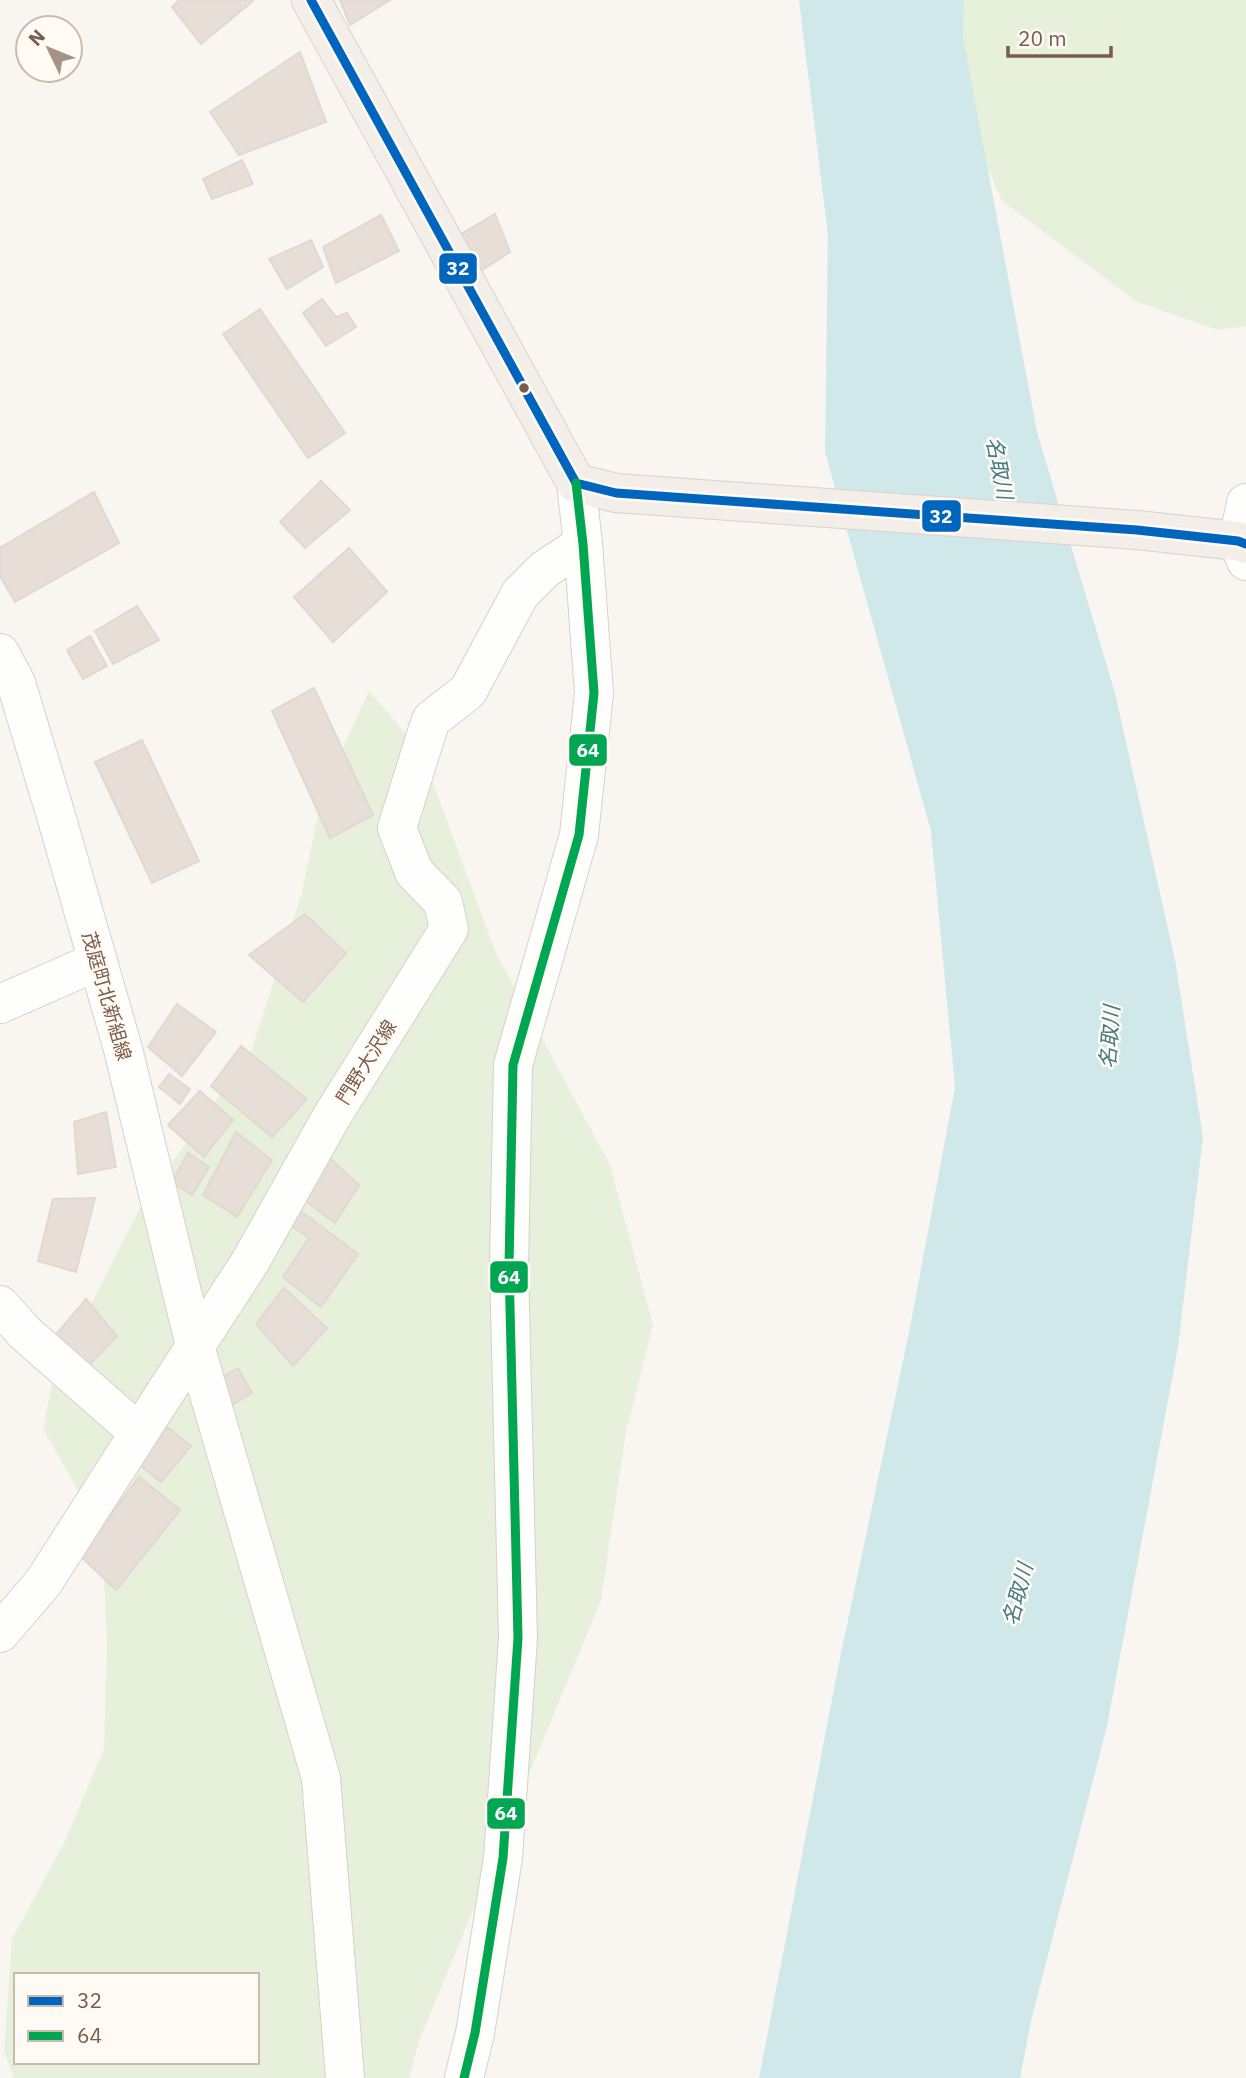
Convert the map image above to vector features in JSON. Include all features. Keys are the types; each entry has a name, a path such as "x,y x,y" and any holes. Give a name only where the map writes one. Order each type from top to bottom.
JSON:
{"main road":[{"path":"312,0 576,483 616,493 1137,530 1243,549"}],"street":[{"path":"464,2078 475,2034 503,1858 518,1638 509,1266 513,1065 579,835 594,692 576,483"},
{"path":"1243,549 1246,503"},
{"name":"門野大沢線","path":"0,1633 43,1583 250,1262 332,1116 449,929 443,902 414,872 397,828 431,720 468,691 520,594 545,569 583,544"},
{"name":"茂庭町北新組線","path":"0,653 16,683 98,961 123,1049 195,1346 321,1778 345,2078"},
{"path":"0,1004 98,961"},
{"path":"0,1305 25,1333 139,1433"}],"green space":[{"path":"904,0 1246,0 1246,326 1218,330 1137,302 1002,201 935,43"},
{"path":"369,691 421,751 496,953 610,1165 653,1325 626,1431 601,1600 419,2041 409,2078 14,2078 4,2051 12,1939 64,1843 104,1749 107,1644 102,1532 43,1429 53,1379 140,1208 252,1049 302,892 323,791"}],"water":[{"name":"名取川","path":"799,0 964,0 963,37 1037,432 1115,693 1175,960 1203,1137 1178,1347 1107,1726 1031,2021 1020,2078 759,2078 841,1653 910,1328 955,1087 931,831 825,452 828,235"}],"building":[{"path":"179,0 253,1 201,44 172,7"},
{"path":"340,0 390,0 350,25"},
{"path":"300,52 326,122 239,155 210,112"},
{"path":"242,160 253,184 212,199 203,179"},
{"path":"495,214 510,252 476,274 456,237"},
{"path":"381,215 399,251 336,283 323,247"},
{"path":"311,240 323,267 287,289 269,259"},
{"path":"322,299 336,317 347,313 356,327 326,346 303,313"},
{"path":"260,309 345,433 308,458 223,334"},
{"path":"321,481 350,510 305,548 280,522"},
{"path":"94,492 119,543 15,602 0,576 0,548"},
{"path":"349,548 387,592 333,642 294,597"},
{"path":"137,606 159,640 113,664 95,631"},
{"path":"90,636 107,666 83,679 67,650"},
{"path":"314,688 373,815 330,838 272,711"},
{"path":"142,740 199,861 152,883 95,762"},
{"path":"305,914 346,953 303,1002 249,955"},
{"path":"177,1004 216,1032 182,1076 148,1047"},
{"path":"241,1046 307,1099 272,1137 211,1086"},
{"path":"169,1074 190,1089 180,1104 159,1087"},
{"path":"200,1091 233,1120 204,1157 168,1125"},
{"path":"106,1112 116,1167 78,1174 74,1122"},
{"path":"236,1132 272,1160 237,1217 203,1195"},
{"path":"323,1152 359,1185 335,1223 299,1196"},
{"path":"188,1153 209,1167 192,1195 172,1182"},
{"path":"95,1198 76,1272 38,1261 53,1199"},
{"path":"290,1203 358,1254 321,1307 283,1277 309,1238 282,1219"},
{"path":"284,1288 327,1328 293,1366 256,1324"},
{"path":"86,1299 117,1336 82,1373 48,1344"},
{"path":"238,1368 252,1393 230,1406 219,1379"},
{"path":"161,1422 191,1446 161,1482 134,1460"},
{"path":"139,1477 180,1510 116,1590 80,1556"}],"transit line":[{"name":"32","path":"311,0 576,483 616,493 1137,530 1246,544"},
{"name":"64","path":"464,2078 475,2033 503,1858 518,1638 509,1266 513,1065 579,835 594,693 576,483"}]}
